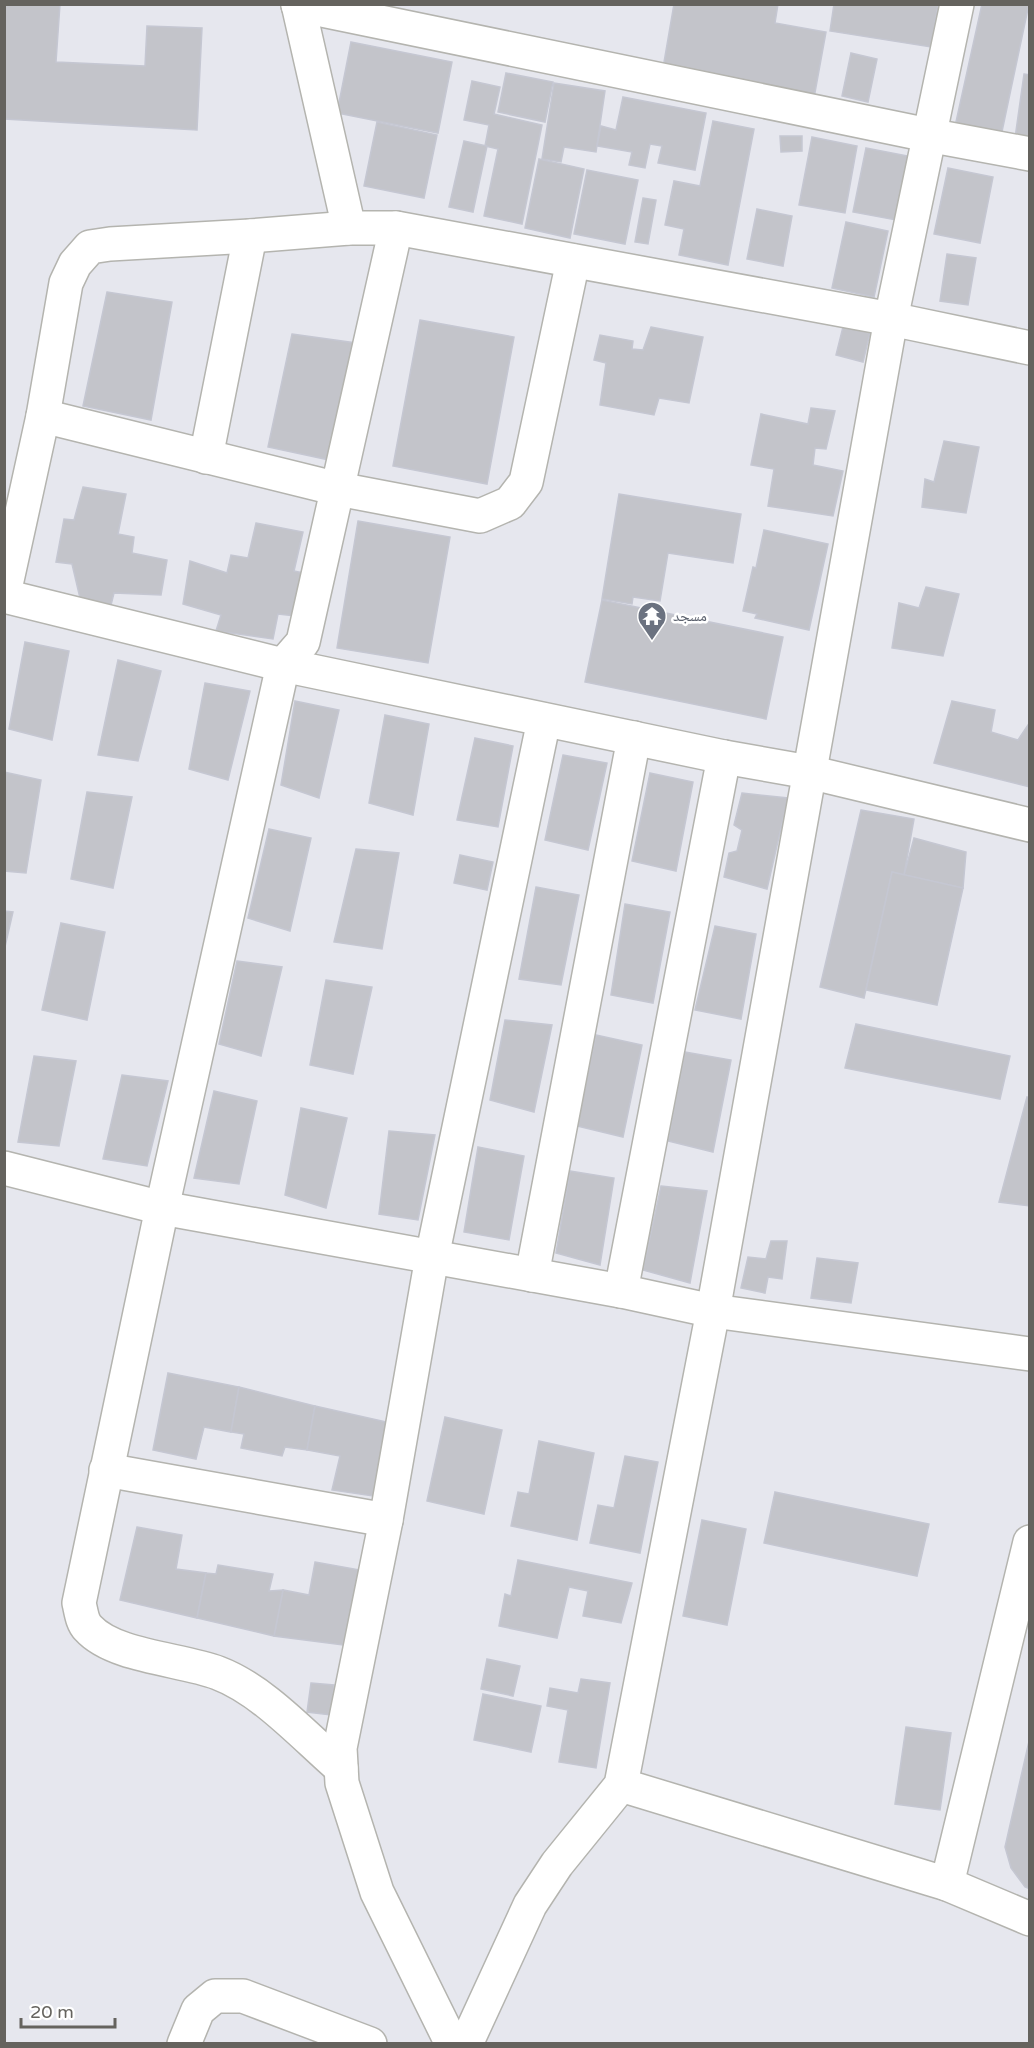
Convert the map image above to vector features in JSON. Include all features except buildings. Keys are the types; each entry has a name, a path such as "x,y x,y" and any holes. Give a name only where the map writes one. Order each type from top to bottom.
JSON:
{"street":[{"path":"466,2043 530,1905 557,1864 621,1785 713,1311 891,320 957,4"},
{"path":"349,228 298,5 1029,154"},
{"path":"1029,348 891,320 396,228 349,228 110,244 90,248 75,264 66,283 43,416 4,595 283,665 724,757 809,772 1029,825"},
{"path":"341,1768 277,1710 240,1682 215,1671 108,1643 87,1628 79,1603 162,1208 283,665 303,642 396,228"},
{"path":"206,458 250,236"},
{"path":"43,416 338,489 480,516 510,503 526,482 573,261"},
{"path":"452,2043 377,1892 342,1783 340,1748 386,1520 432,1257 544,720"},
{"path":"532,1275 634,738"},
{"path":"621,1292 724,757"},
{"path":"4,1168 162,1208 532,1275 713,1311 1029,1354"},
{"path":"106,1470 386,1520"},
{"path":"947,1884 1029,1542"},
{"path":"621,1785 947,1884 1029,1919"},
{"path":"184,2043 198,2010 215,1996 243,1996 370,2043"}],"place":[{"name":"مسجد","path":"652,642"}]}
